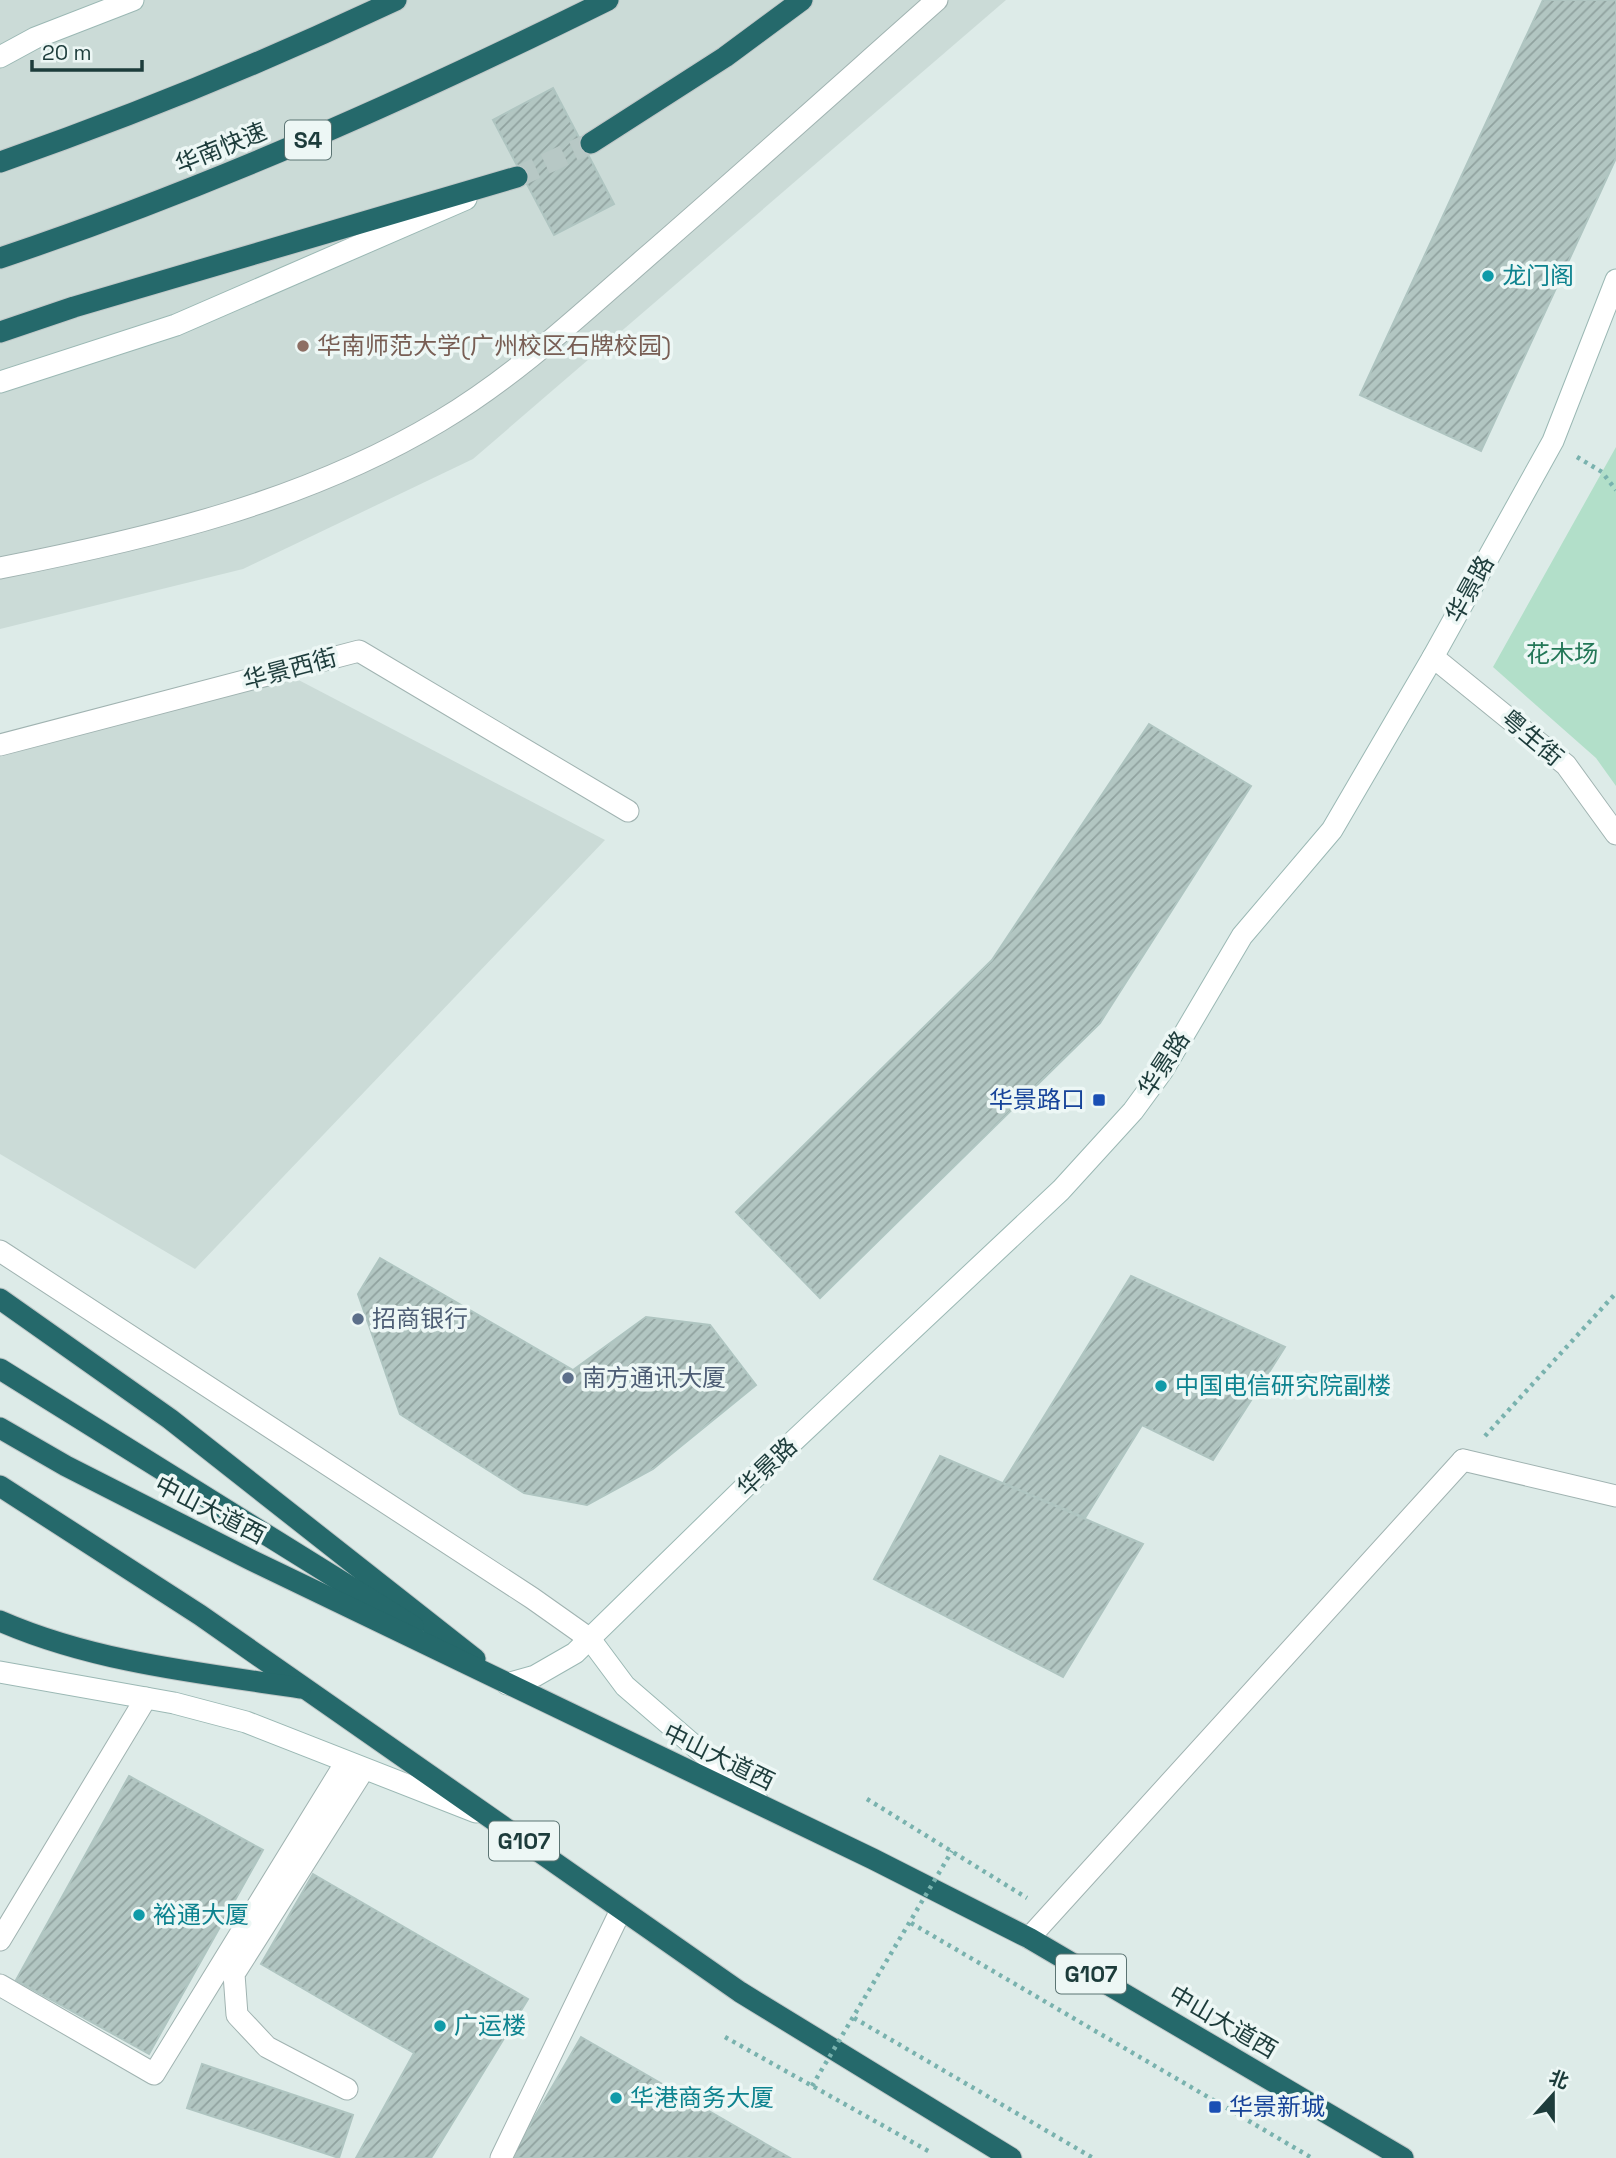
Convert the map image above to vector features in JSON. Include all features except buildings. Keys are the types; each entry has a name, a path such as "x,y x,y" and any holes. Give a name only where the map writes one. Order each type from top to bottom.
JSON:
{"highway":[{"path":"0,162 160,103 260,62 396,0"},
{"name":"华南快速","path":"0,258 244,168 372,113 608,0"},
{"path":"591,143 725,57 802,0"},
{"path":"0,332 74,307 517,177"},
{"path":"0,1299 24,1313 170,1419 507,1684"},
{"path":"0,1369 507,1684"},
{"name":"中山大道西","path":"0,1428 66,1466 251,1560 1029,1938 1403,2158"},
{"name":"G107","path":"0,1486 309,1690 621,1910 806,2035 1011,2158"},
{"path":"0,1621 70,1646 141,1662 309,1690"}],"street":[{"path":"0,57 35,38 133,0"},
{"path":"0,568 122,544 246,509 351,467 440,421 515,369 581,314 937,0"},
{"path":"0,382 176,325 517,177"},
{"name":"华景路","path":"507,1684 555,1666 590,1639 751,1481 1067,1184 1133,1111 1163,1070 1242,936 1332,830 1553,441 1616,280"},
{"name":"华景西街","path":"0,745 359,651 628,811"},
{"name":"粤生街","path":"1433,656 1566,765 1616,834"},
{"path":"0,1251 532,1598 590,1639 634,1695 768,1809"},
{"path":"1029,1938 1463,1460 1616,1496"},
{"path":"0,1672 146,1698 246,1722 497,1821"},
{"path":"0,1940 146,1698"},
{"path":"0,1985 153,2074 355,1766"},
{"path":"347,2089 267,2047 237,2015 234,1974 355,1766"},
{"path":"501,2158 621,1910"}],"path":[{"path":"1553,441 1602,472 1616,490"},
{"path":"1463,1460 1616,1293"},
{"path":"867,1799 1037,1904"},
{"path":"813,2086 952,1851"},
{"path":"911,1923 1312,2158"},
{"path":"854,2018 1093,2158"},
{"path":"725,2038 930,2152"}],"shaded area":[{"name":"华南师范大学(广州校区石牌校园)","path":"0,0 1006,0 473,459 243,569 0,629"},
{"path":"289,675 605,840 195,1269 0,1154 0,757"}],"green space":[{"name":"花木场","path":"1616,447 1616,786 1596,758 1493,667"}],"tunnel":[{"path":"517,177 591,143"}],"place":[{"name":"龙门阁","path":"1488,276"},
{"name":"华南师范大学(广州校区石牌校园)","path":"303,346"},
{"name":"华景路口","path":"1099,1100"},
{"name":"招商银行","path":"358,1319"},
{"name":"南方通讯大厦","path":"568,1378"},
{"name":"中国电信研究院副楼","path":"1161,1386"},
{"name":"裕通大厦","path":"139,1915"},
{"name":"广运楼","path":"440,2026"},
{"name":"华港商务大厦","path":"616,2098"},
{"name":"华景新城","path":"1215,2107"}]}
